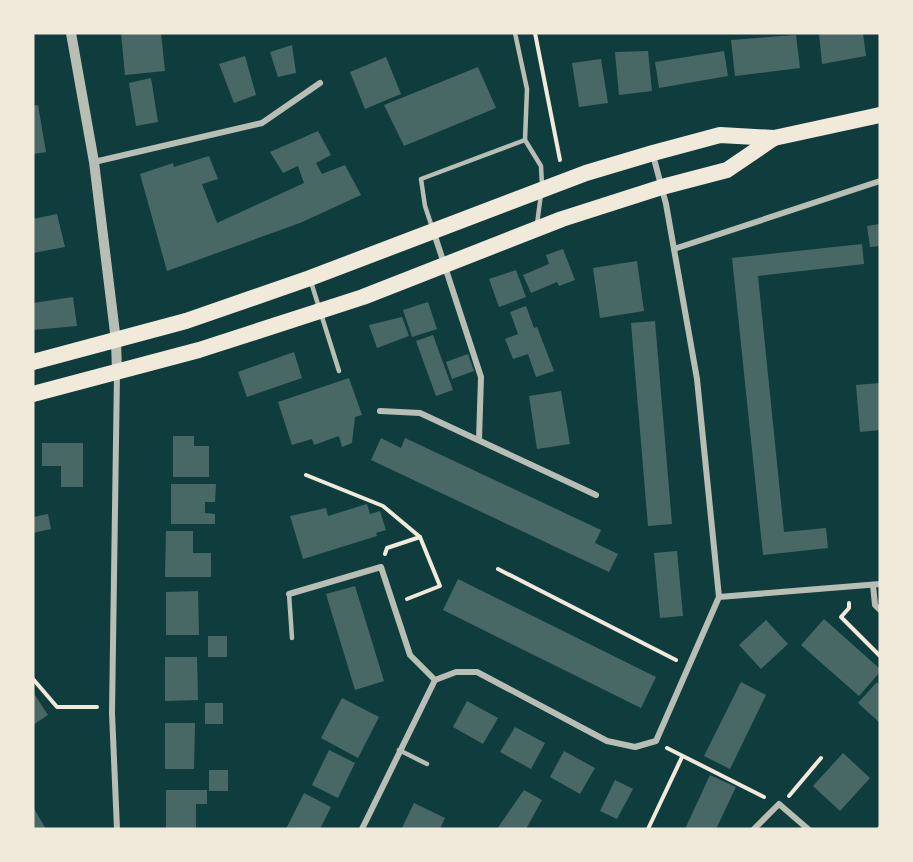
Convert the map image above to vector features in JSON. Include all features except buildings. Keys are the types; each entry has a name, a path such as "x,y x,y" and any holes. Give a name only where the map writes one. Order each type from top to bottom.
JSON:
{"highway":[{"path":"33,362 186,321 310,278 542,190 653,153 720,135 774,138 880,115"},
{"path":"33,394 199,350 363,297 536,230 662,187 727,170 774,138"}],"street":[{"path":"71,33 94,162 116,341 112,707 117,829"},
{"path":"94,162 262,123 320,82"},
{"path":"362,829 435,680 456,672 477,672 607,741 634,747 656,741 689,667 719,597 697,380 675,249 653,153"},
{"path":"675,249 880,181"},
{"path":"433,230 481,377 479,440"},
{"path":"380,411 420,413 596,495"},
{"path":"289,594 381,567 410,655 435,680"},
{"path":"719,597 877,584 875,604 880,610"},
{"path":"754,829 780,804 808,829"}],"lane":[{"path":"515,33 527,89 525,140 541,166 542,190 536,230"},
{"path":"433,230 425,206 421,179 525,140"},
{"path":"310,278 339,371"},
{"path":"289,594 292,638"},
{"path":"399,750 427,764"}],"path":[{"path":"535,33 560,160"},
{"path":"306,475 383,506 420,537 440,586 408,598 396,609"},
{"path":"381,567 387,548 420,537"},
{"path":"498,568 689,667"},
{"path":"849,603 849,608 841,617 880,656"},
{"path":"33,679 57,707 112,707"},
{"path":"656,741 682,757 780,804 821,758"},
{"path":"648,829 682,757"}]}
